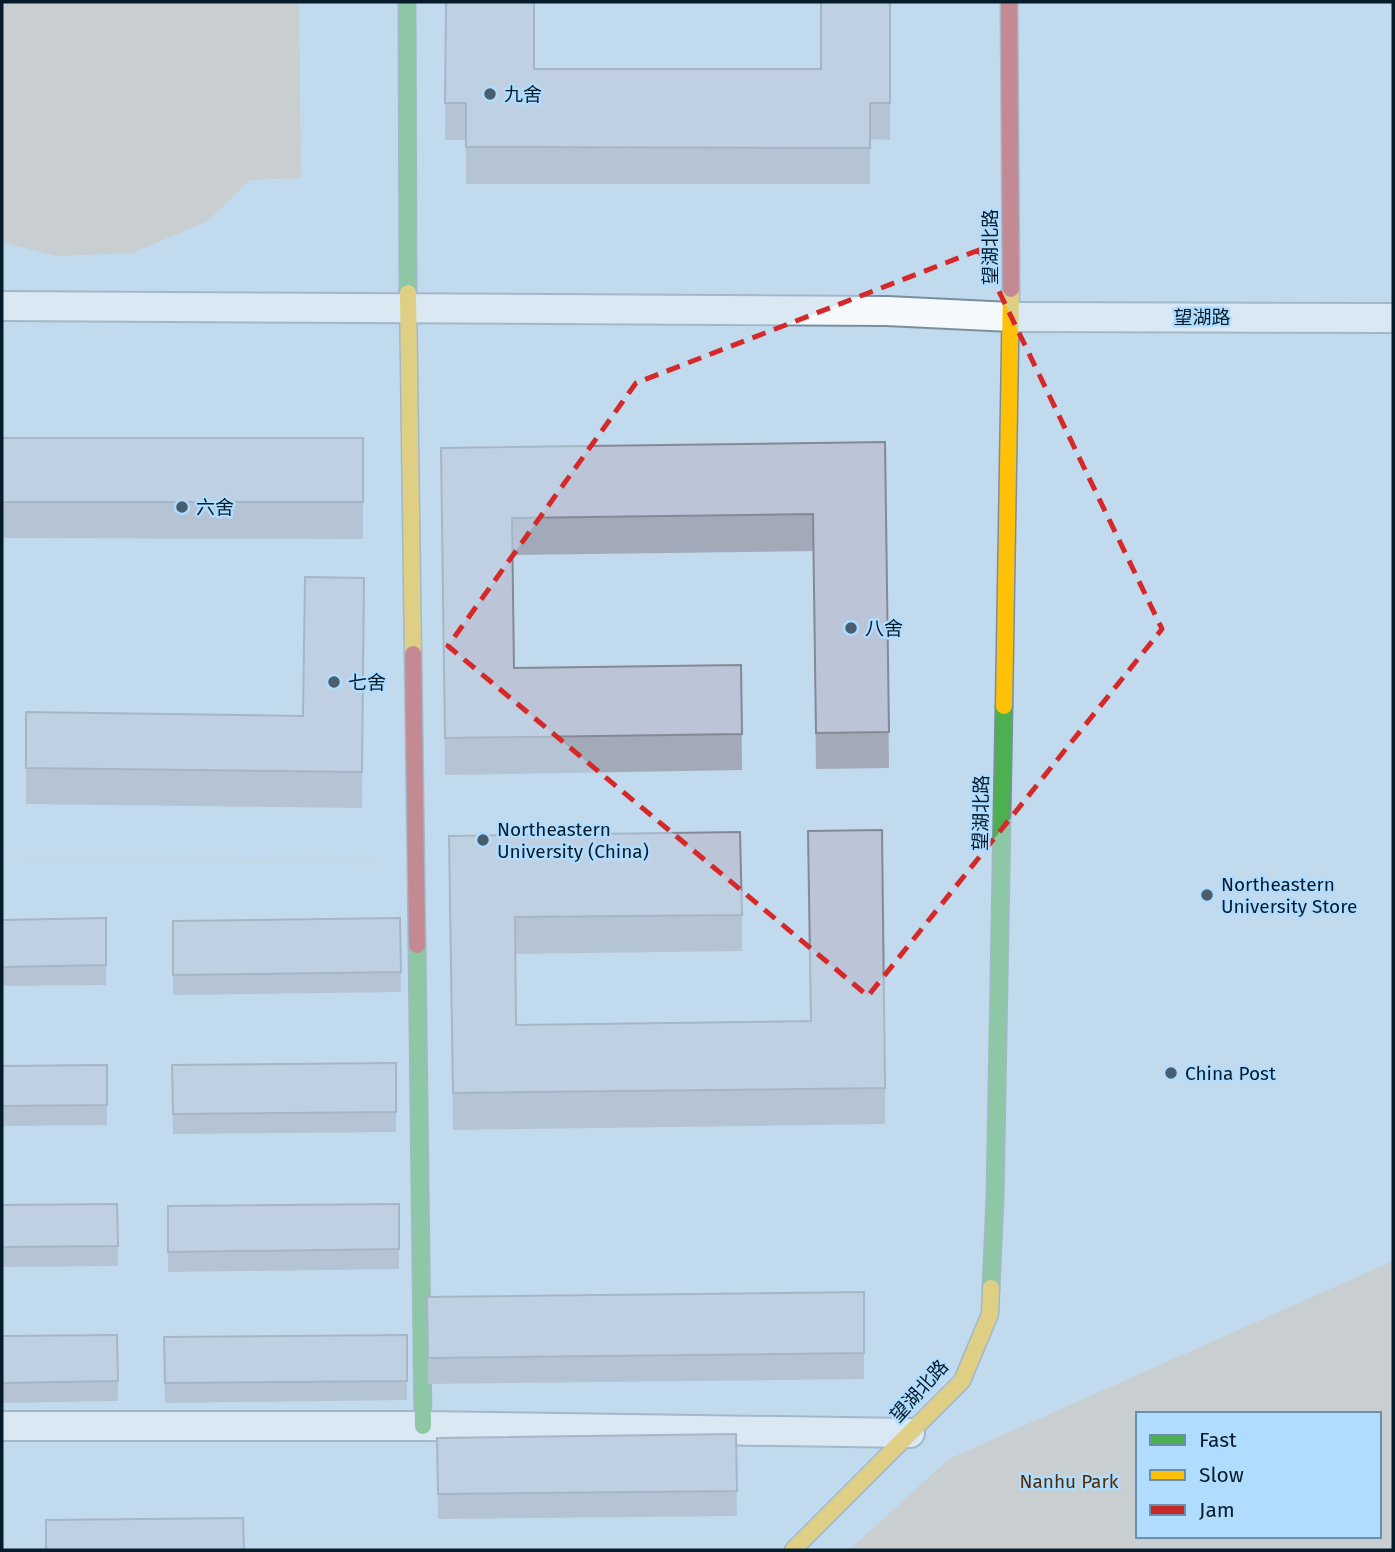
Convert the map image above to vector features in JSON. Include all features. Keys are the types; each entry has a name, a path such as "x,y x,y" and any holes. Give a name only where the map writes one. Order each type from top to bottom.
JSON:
{"street":[{"path":"407,2 408,308 423,1426"},
{"name":"望湖北路","path":"793,1550 962,1381 990,1314 995,1185 1011,317 1009,2"},
{"name":"望湖路","path":"2,306 887,311 1011,317 1393,318"},
{"path":"2,1426 423,1426 910,1433"}],"path":[{"path":"2,856 415,864"}],"highlighted area":[{"path":"979,250 1162,629 868,996 448,646 636,383"}],"green space":[{"path":"2,2 299,2 301,178 250,180 208,221 132,253 56,256 2,242"},
{"name":"Nanhu Park","path":"1393,1261 1393,1550 849,1550 949,1459"}],"building":[{"name":"九舍","path":"446,2 534,2 534,69 821,69 821,2 890,2 890,103 870,103 870,148 466,147 466,103 445,103"},
{"path":"2,438 363,438 363,502 2,502"},
{"name":"八舍","path":"885,442 889,732 816,733 813,514 512,518 514,668 741,665 742,734 445,738 441,448"},
{"path":"305,577 364,578 362,772 26,768 26,712 303,716"},
{"path":"882,830 885,1088 453,1093 449,836 740,832 742,915 515,917 516,1025 811,1021 808,831"},
{"path":"106,918 106,965 2,967 2,920"},
{"path":"400,918 401,972 173,975 173,921"},
{"path":"396,1063 396,1112 173,1114 172,1065"},
{"path":"107,1065 107,1105 2,1106 2,1066"},
{"path":"117,1204 118,1246 2,1247 2,1205"},
{"path":"399,1204 399,1249 168,1252 168,1206"},
{"path":"864,1292 864,1353 428,1358 427,1297"},
{"path":"117,1335 118,1381 2,1383 2,1336"},
{"path":"407,1335 407,1381 165,1383 164,1337"},
{"path":"736,1434 737,1491 438,1494 437,1438"},
{"path":"243,1518 244,1550 46,1550 46,1520"}],"traffic: fast":[{"path":"407,2 408,293"},
{"path":"991,1288 1004,706"},
{"path":"417,945 423,1426"}],"traffic: slow":[{"path":"1004,706 1011,289"},
{"path":"408,293 413,654"},
{"path":"793,1550 962,1381 990,1314 991,1288"}],"traffic: jam":[{"path":"1009,2 1011,289"},
{"path":"413,654 417,945"}],"place":[{"name":"九舍","path":"490,94"},
{"name":"六舍","path":"182,507"},
{"name":"八舍","path":"851,628"},
{"name":"七舍","path":"334,682"},
{"name":"Northeastern University (China)","path":"483,840"},
{"name":"Northeastern University Store","path":"1207,895"},
{"name":"China Post","path":"1171,1073"}]}
